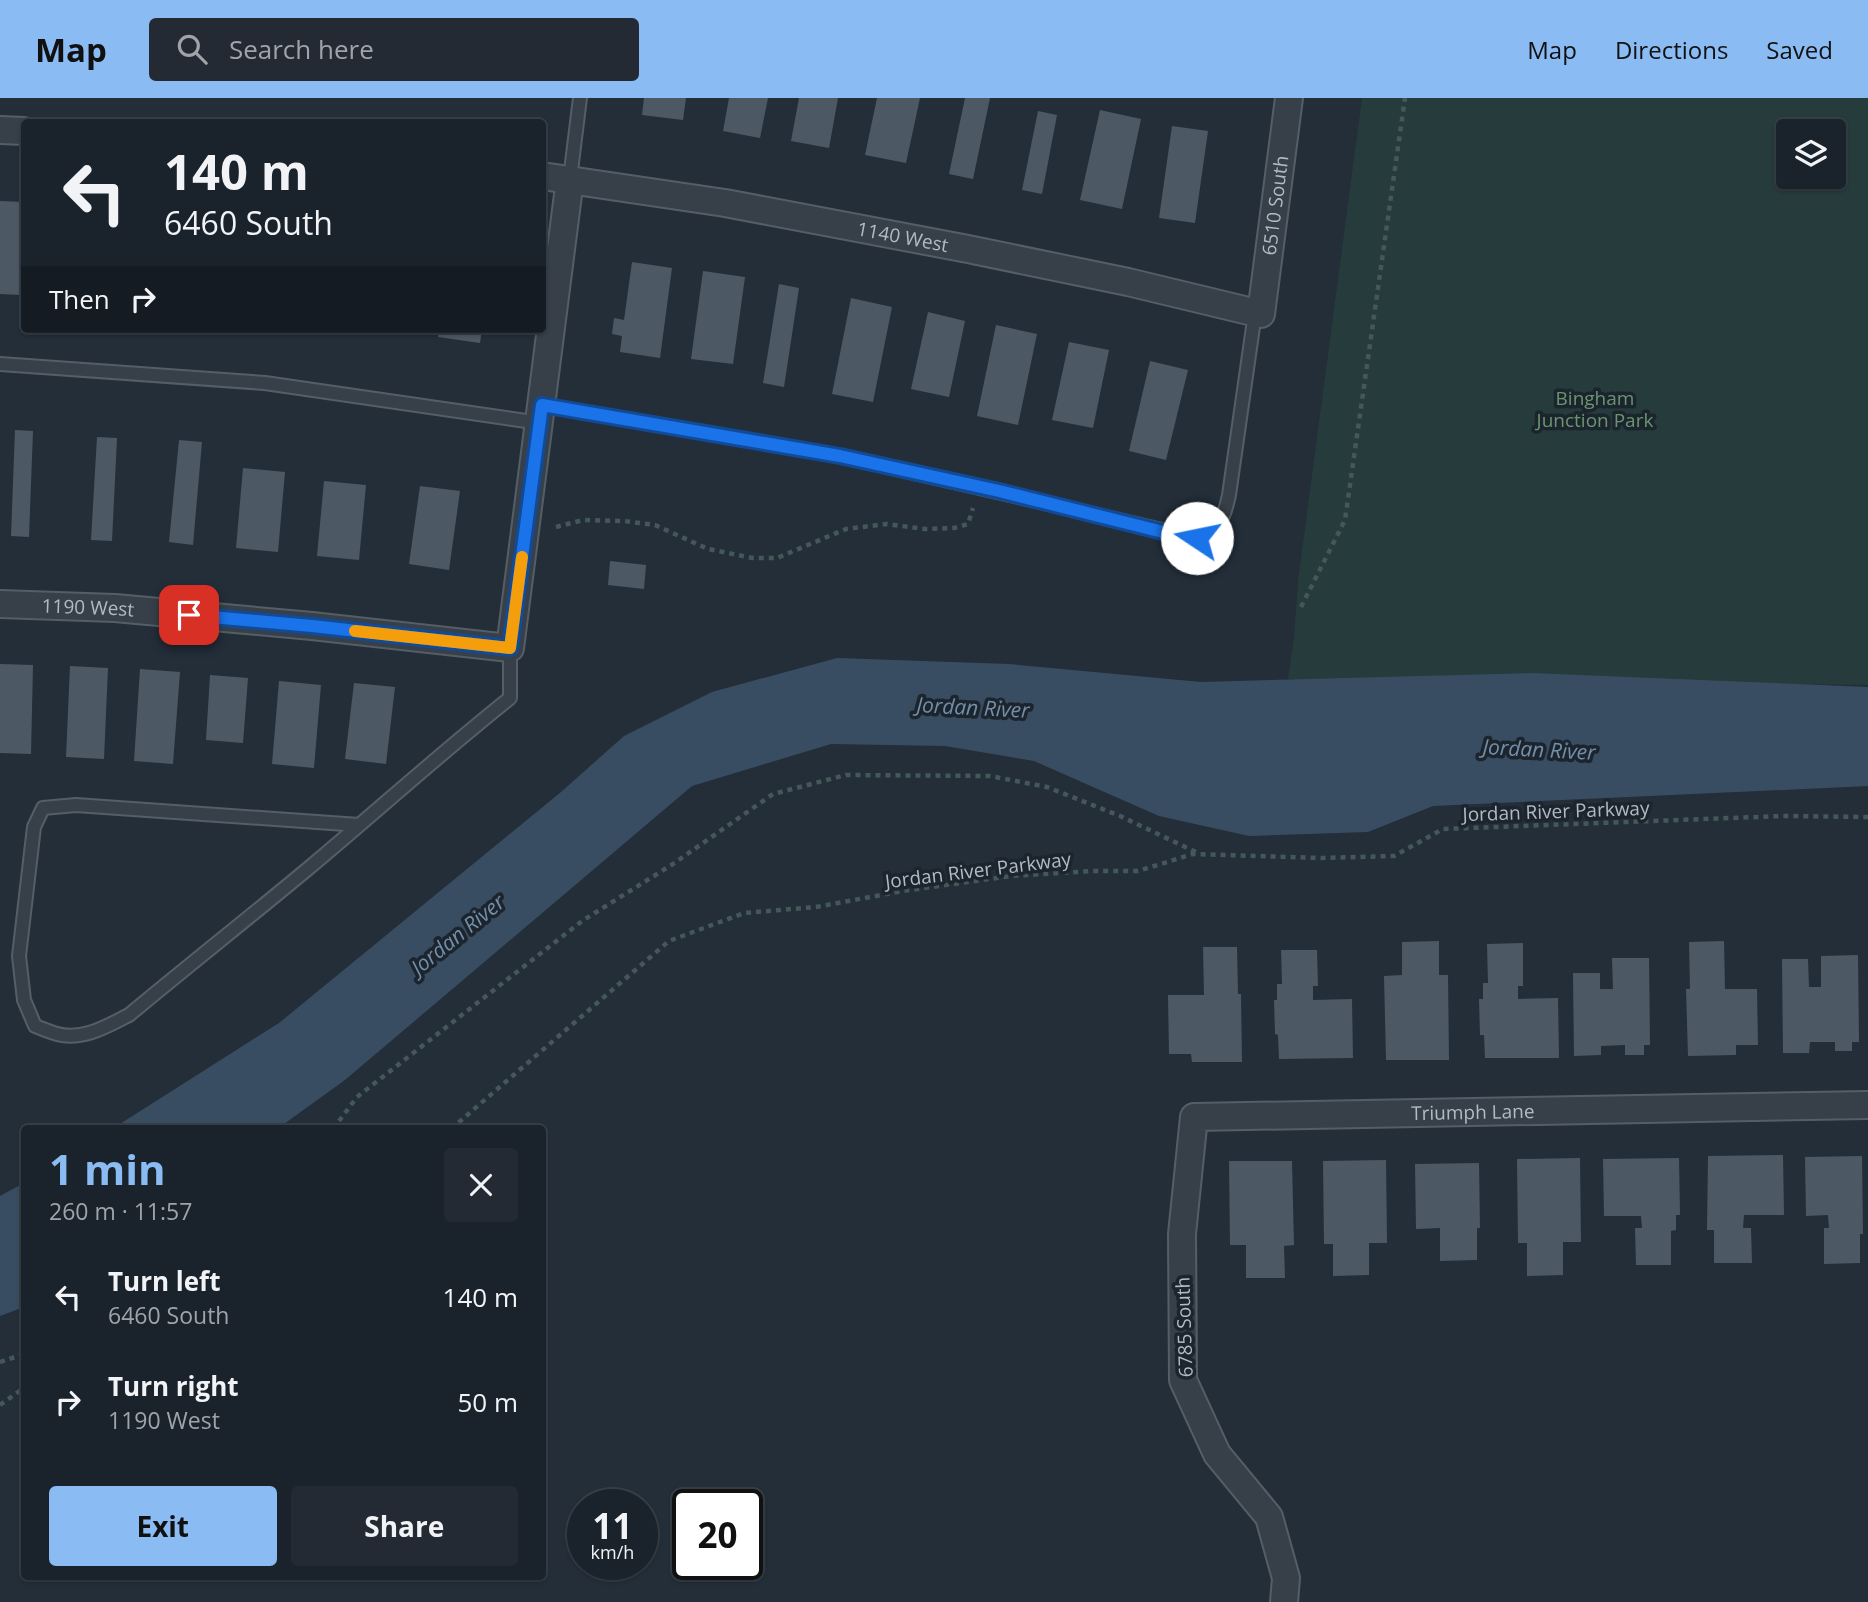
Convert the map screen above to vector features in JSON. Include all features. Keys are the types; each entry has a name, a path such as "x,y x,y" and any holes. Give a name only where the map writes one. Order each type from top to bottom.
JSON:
{"street":[{"name":"6510 South","path":"1258,313 1289,98"},
{"path":"0,130 21,131"},
{"name":"1140 West","path":"546,176 724,203 968,249 1128,282 1258,313"},
{"path":"510,648 570,179"},
{"name":"1190 West","path":"0,604 128,610 312,626 510,648"},
{"name":"Triumph Lane","path":"1182,1234 1194,1117 1868,1105"},
{"name":"6785 South","path":"1182,1234 1183,1380 1217,1454 1269,1517 1286,1577 1284,1602"}],"lane":[{"path":"570,179 580,98"},
{"path":"0,364 265,383 541,414 840,456 1197,538 1211,534 1224,516 1258,313"},
{"path":"359,825 76,804 43,808 34,827 19,956 24,1000 35,1026 60,1035 82,1035 129,1015 311,866 359,825 464,734 510,698 510,648"}],"path":[{"path":"1301,607 1345,520 1405,98"},
{"path":"525,539 549,528 583,520 624,521 655,525 708,549 753,558 777,558 846,529 886,524 925,529 954,528 968,524 976,486"},
{"path":"336,1125 358,1097 582,921 673,864 773,794 846,775 990,776 1048,787 1120,816 1203,855"},
{"name":"Jordan River Parkway","path":"456,1125 669,941 744,913 816,907 903,891 1011,876 1093,870 1138,871 1193,855 1321,858 1394,856 1443,829 1783,816 1868,817"},
{"path":"0,1362 21,1355"},
{"path":"0,1405 21,1390"}],"green space":[{"name":"Bingham Junction Park","path":"1362,98 1868,98 1868,685 1288,679 1298,581"}],"water":[{"name":"Jordan River","path":"837,658 1009,664 1201,682 1531,673 1868,687 1868,786 1433,806 1368,832 1249,836 1159,816 1034,761 945,746 831,744 692,786 345,1080 283,1125 118,1125 279,1023 561,792 624,736 712,692"},
{"path":"21,1185 21,1308 0,1316 0,1196"}],"building":[{"path":"644,98 686,98 683,120 642,115"},
{"path":"729,98 768,98 760,138 723,131"},
{"path":"799,98 838,98 829,148 791,141"},
{"path":"877,98 920,98 906,163 865,155"},
{"path":"965,98 990,98 973,179 949,174"},
{"path":"1100,110 1141,119 1122,209 1080,200"},
{"path":"1038,111 1057,115 1042,194 1022,190"},
{"path":"1172,126 1208,131 1195,223 1159,218"},
{"path":"0,201 21,202 21,295 0,294"},
{"path":"632,262 672,268 660,358 620,352 622,336 612,334 614,318 624,320"},
{"path":"703,271 745,277 733,364 691,359"},
{"path":"779,284 799,288 784,387 763,383"},
{"path":"851,298 892,307 873,402 832,394"},
{"path":"928,312 965,321 949,397 911,389"},
{"path":"996,325 1037,334 1018,425 977,416"},
{"path":"438,333 481,333 480,343 438,337"},
{"path":"1069,342 1109,350 1093,428 1052,420"},
{"path":"1150,361 1188,370 1166,460 1129,451"},
{"path":"15,430 33,431 29,537 11,536"},
{"path":"97,437 117,438 112,541 91,540"},
{"path":"179,440 202,442 193,545 169,542"},
{"path":"243,468 285,472 278,552 236,548"},
{"path":"324,481 366,485 359,560 317,556"},
{"path":"420,486 460,491 449,570 409,564"},
{"path":"610,561 646,565 644,589 608,585"},
{"path":"0,664 33,665 31,754 0,753"},
{"path":"70,666 108,668 104,759 66,757"},
{"path":"140,669 180,672 173,764 134,761"},
{"path":"210,675 248,678 243,743 206,740"},
{"path":"279,681 321,685 314,768 272,764"},
{"path":"354,683 395,687 386,764 345,759"},
{"path":"1439,941 1439,975 1448,975 1449,1060 1386,1060 1384,976 1402,975 1402,942"},
{"path":"1724,941 1725,989 1757,989 1758,1045 1736,1045 1736,1055 1688,1056 1686,989 1690,989 1689,942"},
{"path":"1523,943 1523,986 1518,986 1518,999 1558,998 1559,1058 1485,1058 1484,1035 1480,1035 1479,999 1483,999 1483,983 1488,983 1487,944"},
{"path":"1203,947 1237,947 1242,1062 1192,1062 1191,1054 1169,1054 1168,995 1204,995"},
{"path":"1281,950 1317,950 1318,986 1313,986 1313,1000 1352,999 1353,1058 1279,1059 1274,1000 1277,1000 1277,984 1282,984"},
{"path":"1858,955 1859,1042 1852,1042 1852,1051 1835,1051 1835,1042 1810,1042 1809,1053 1783,1053 1782,959 1808,959 1809,987 1821,987 1821,956"},
{"path":"1612,958 1649,958 1650,1045 1644,1045 1644,1055 1625,1055 1625,1045 1601,1046 1601,1055 1574,1056 1573,973 1600,973 1600,989 1613,989"},
{"path":"1783,1155 1784,1215 1744,1215 1743,1228 1751,1228 1752,1263 1714,1263 1714,1230 1707,1230 1708,1156"},
{"path":"1862,1156 1863,1234 1860,1234 1860,1263 1824,1264 1824,1228 1829,1228 1828,1215 1806,1216 1805,1157"},
{"path":"1580,1158 1581,1242 1563,1242 1563,1275 1527,1276 1527,1243 1518,1243 1517,1159"},
{"path":"1679,1158 1680,1215 1676,1215 1676,1230 1671,1231 1671,1265 1636,1265 1635,1228 1642,1228 1641,1216 1604,1216 1603,1159"},
{"path":"1386,1160 1387,1243 1369,1243 1369,1275 1333,1276 1333,1244 1324,1244 1323,1161"},
{"path":"1229,1161 1292,1161 1294,1245 1284,1246 1285,1278 1246,1278 1246,1245 1230,1245"},
{"path":"1479,1163 1480,1228 1477,1228 1477,1260 1440,1261 1440,1228 1416,1229 1415,1164"}],"slow traffic":[{"path":"355,631 510,648 522,557"}],"route":[{"path":"189,615 510,648 542,405 840,456 1197,538"}]}
